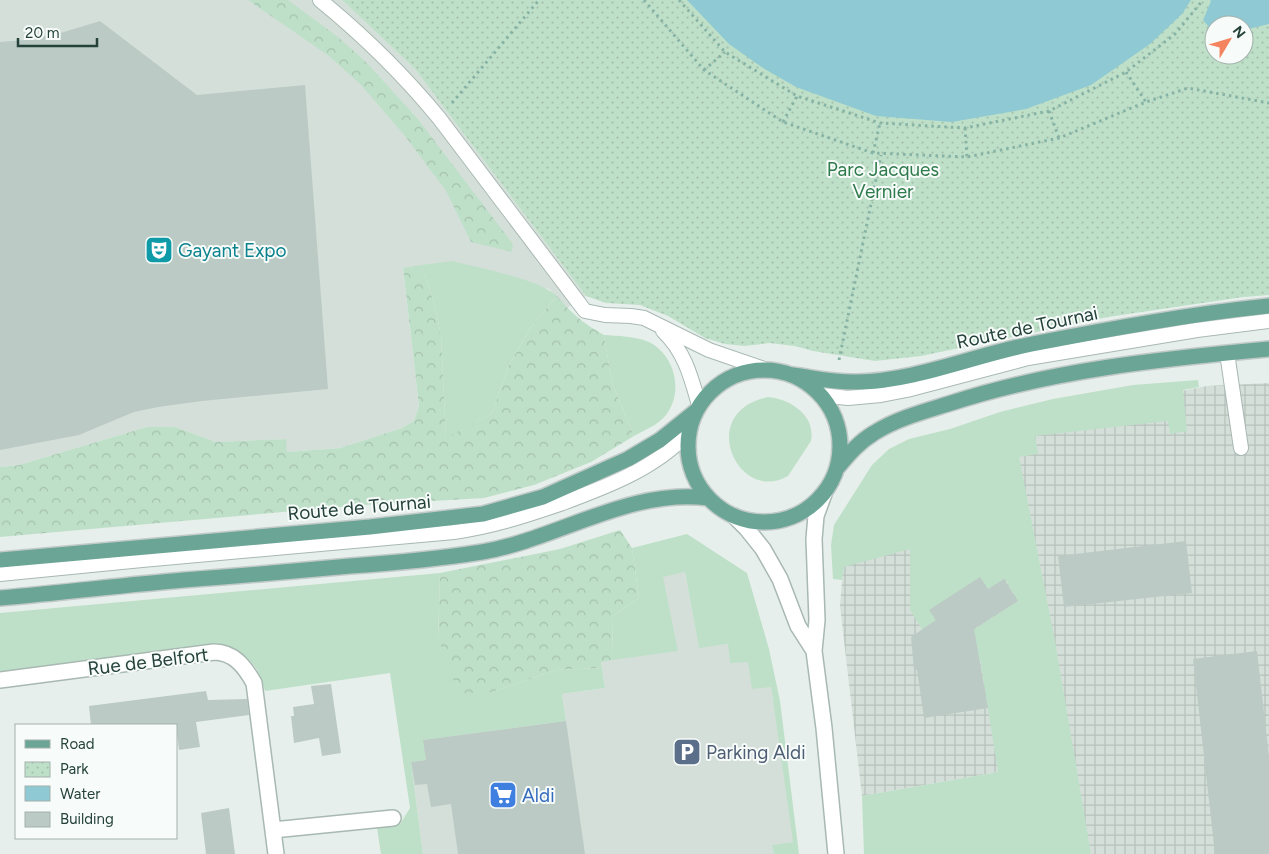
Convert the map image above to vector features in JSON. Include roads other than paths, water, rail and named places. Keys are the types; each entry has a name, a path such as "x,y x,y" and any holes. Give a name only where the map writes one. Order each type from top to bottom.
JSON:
{"main road":[{"name":"Route de Tournai","path":"793,375 846,382 880,380 905,376 1032,344 1269,306"},
{"path":"838,467 841,448 839,429 832,411 821,395 809,383 784,372 764,369 745,372 727,379 712,390 698,408 689,432 688,448 690,462 696,482 708,498 743,520 763,522 783,520 810,508 824,494 838,467 861,442 886,426 906,417 971,396 1019,384 1107,368 1269,349"},
{"name":"Route de Tournai","path":"0,560 370,527 483,514 543,497 628,459 666,436 698,408"},
{"path":"0,598 370,565 484,552 528,540 640,503 675,497 708,498"}],"street":[{"path":"824,494 816,516 814,539 817,620 814,651 824,728 836,854"},
{"path":"734,516 763,549 780,579 798,626 814,651"},
{"name":"Rue de Belfort","path":"0,680 214,652 222,652 232,656 241,664 254,683 276,854"},
{"path":"273,830 393,818"}],"lane":[{"path":"320,0 384,56 414,87 586,311 605,315 631,316 653,322 709,350 764,369"},
{"path":"821,395 848,398 907,390 1028,358 1188,331 1269,321"},
{"path":"653,322 670,338 682,354 690,374 698,408"},
{"path":"1228,353 1241,448"},
{"path":"0,574 454,532 492,525 582,496 623,479 667,451 689,432"}],"water":[{"path":"687,0 1191,0 1182,14 1150,44 1091,85 1026,109 952,122 876,116 796,87 763,68 729,44"},
{"path":"1269,0 1269,24 1254,28 1254,15 1205,15 1211,1"}],"place":[{"name":"Gayant Expo","path":"159,250"},
{"name":"Parking Aldi","path":"687,752"},
{"name":"Aldi","path":"503,795"}],"park label":[{"name":"Parc Jacques Vernier","path":"883,180"}]}
